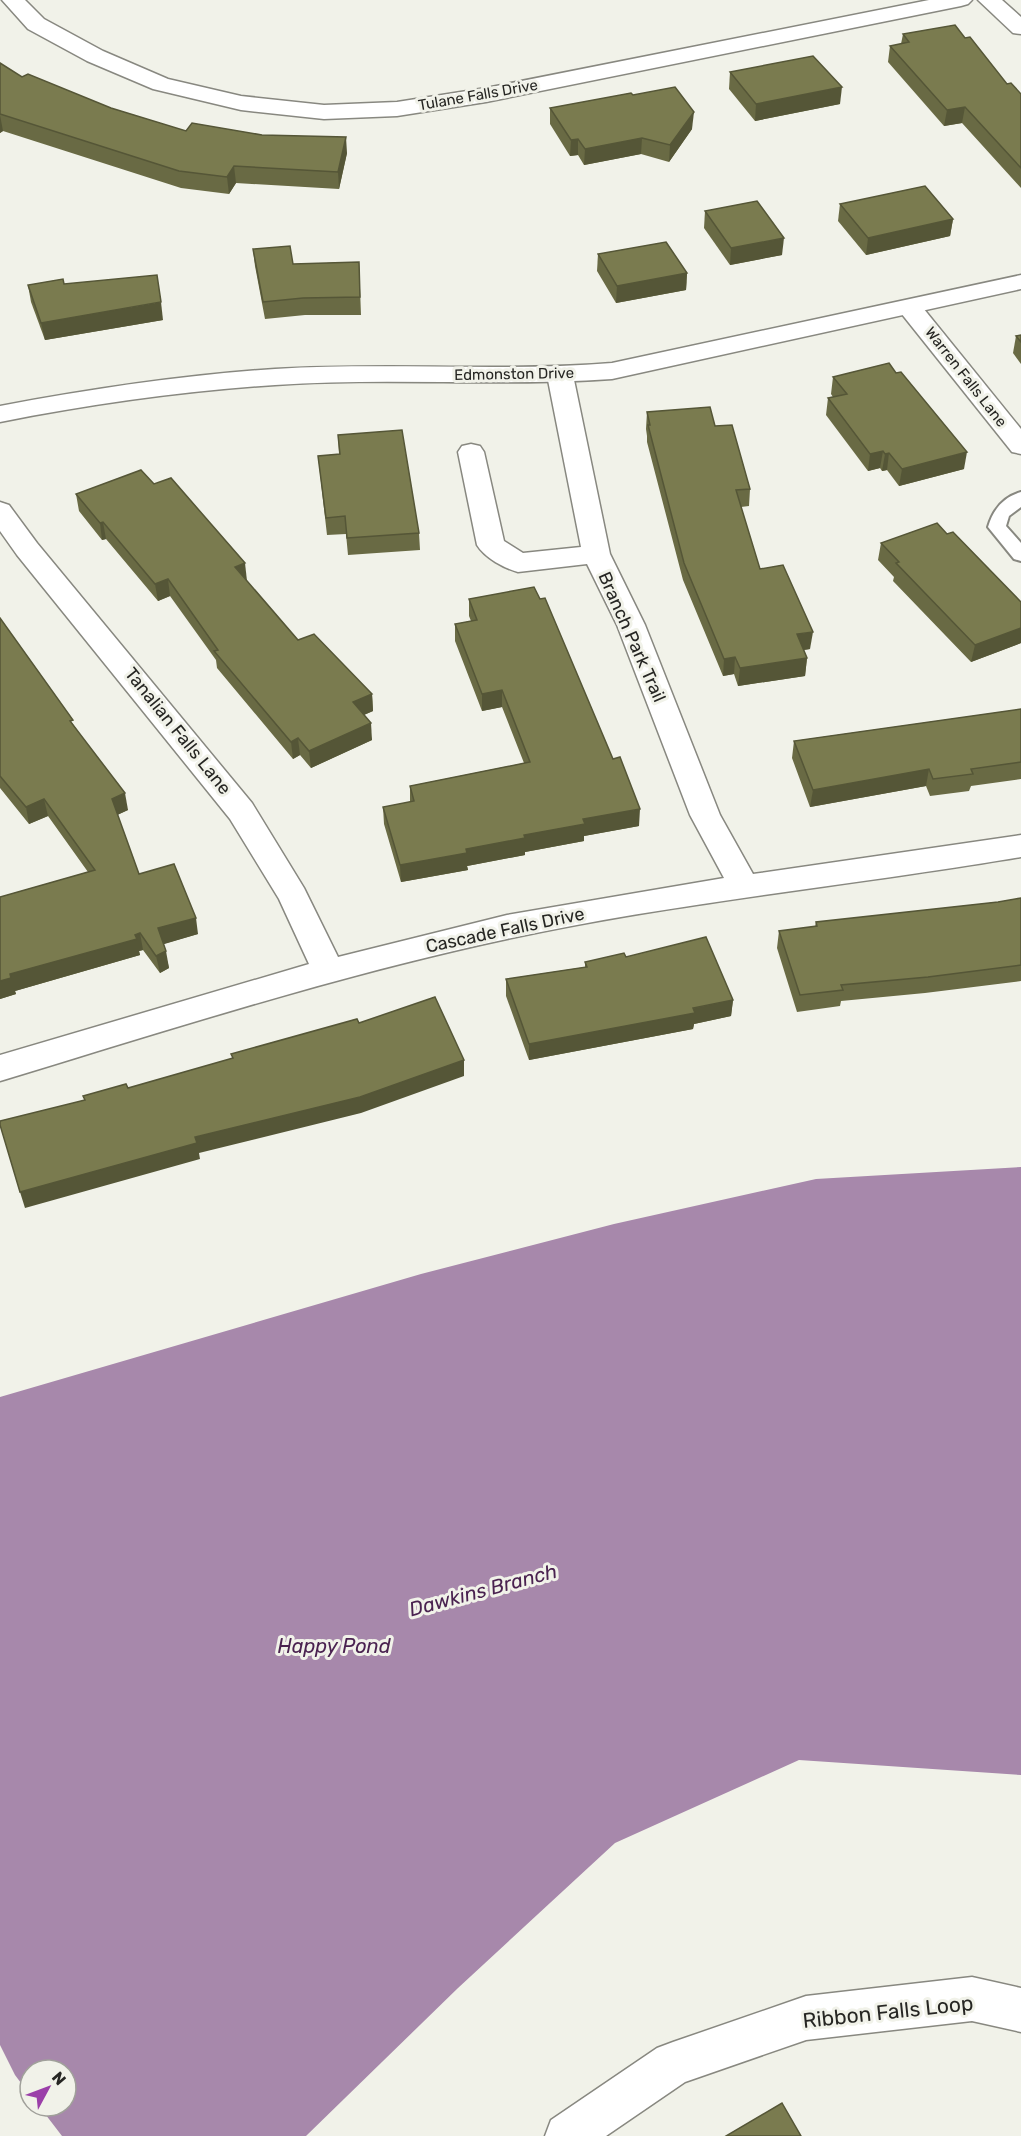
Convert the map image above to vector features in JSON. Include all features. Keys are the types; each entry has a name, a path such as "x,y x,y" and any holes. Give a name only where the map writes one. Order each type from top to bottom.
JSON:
{"street":[{"name":"Tulane Falls Drive","path":"13,0 36,24 95,57 161,84 241,104 324,112 397,109 486,95 961,0"},
{"path":"989,0 1021,28"},
{"name":"Edmonston Drive","path":"0,414 94,396 275,377 371,374 560,375 612,371 910,308 1021,282"},
{"name":"Warren Falls Lane","path":"910,308 1021,446"},
{"name":"Branch Park Trail","path":"560,375 596,554 631,625 705,815 744,886"},
{"path":"471,452 491,545 518,563 596,554"},
{"name":"Tanalian Falls Lane","path":"0,510 27,549 241,811 293,897 328,970"},
{"name":"Cascade Falls Drive","path":"0,1068 328,970 507,927 744,886 942,860 1021,846"},
{"name":"Ribbon Falls Loop","path":"567,2136 674,2064 806,2018 972,1999 1021,2010"}],"lane":[{"path":"1021,498 1001,513 997,527 1021,555"}],"water":[{"name":"Happy Pond","path":"1021,1167 1021,1775 799,1760 615,1843 458,1988 306,2136 62,2136 48,2118 78,2118 78,2058 18,2058 18,2079 0,2045 0,1397 421,1274 614,1224 816,1179"}],"building":[{"path":"955,25 965,38 970,37 1007,84 1011,83 1021,94 1021,168 965,107 947,110 890,46 909,42 903,34"},
{"path":"813,56 842,87 756,104 730,72"},
{"path":"0,63 22,77 28,74 111,108 186,131 192,123 262,135 346,137 338,172 234,166 227,177 179,171 0,114"},
{"path":"675,87 694,112 670,145 642,138 585,149 578,139 571,140 550,108 631,93 633,95"},
{"path":"925,186 953,219 868,238 840,204"},
{"path":"757,201 784,238 731,248 705,211"},
{"path":"666,242 687,273 617,286 598,254"},
{"path":"290,246 293,264 359,262 360,297 303,298 263,302 253,249"},
{"path":"157,275 161,302 41,323 28,285 63,279 64,284"},
{"path":"889,363 896,373 901,372 967,452 902,469 889,453 885,454 883,451 870,454 828,398 847,394 833,377"},
{"path":"710,407 715,426 732,425 750,489 736,490 760,569 783,565 813,632 797,634 807,658 740,668 735,657 724,659 684,563 648,425 650,425 647,412"},
{"path":"402,430 419,533 347,538 345,516 326,518 318,456 340,454 338,435"},
{"path":"141,470 154,484 171,478 245,563 235,567 298,640 314,634 372,694 353,702 371,723 309,751 298,738 291,742 214,651 218,650 168,579 155,584 103,522 100,523 76,494"},
{"path":"937,523 947,534 953,532 1021,602 1021,628 975,645 896,563 899,562 881,543"},
{"path":"534,587 540,599 545,598 613,759 620,757 640,809 583,819 585,824 466,849 467,853 400,865 383,807 414,801 410,786 530,762 502,690 482,694 455,624 477,620 469,599"},
{"path":"0,618 73,720 70,721 125,793 112,799 139,874 174,864 196,918 158,928 166,951 156,956 140,933 135,935 137,939 10,974 11,978 0,981 0,897 95,870 44,799 26,807 0,776"},
{"path":"1021,709 1021,762 971,769 973,774 933,779 929,769 813,790 794,741"},
{"path":"1021,898 1021,965 841,985 843,990 800,995 779,931 817,926 816,922"},
{"path":"706,937 733,1000 693,1008 695,1013 529,1044 506,979 587,967 585,962 624,953 626,957"},
{"path":"435,997 464,1060 360,1097 195,1137 197,1143 20,1192 0,1121 85,1100 83,1096 126,1084 128,1088 233,1058 231,1054 357,1019 359,1023"},
{"path":"782,2103 801,2136 726,2136"}],"water label":[{"name":"Dawkins Branch","path":"483,1590"}]}
